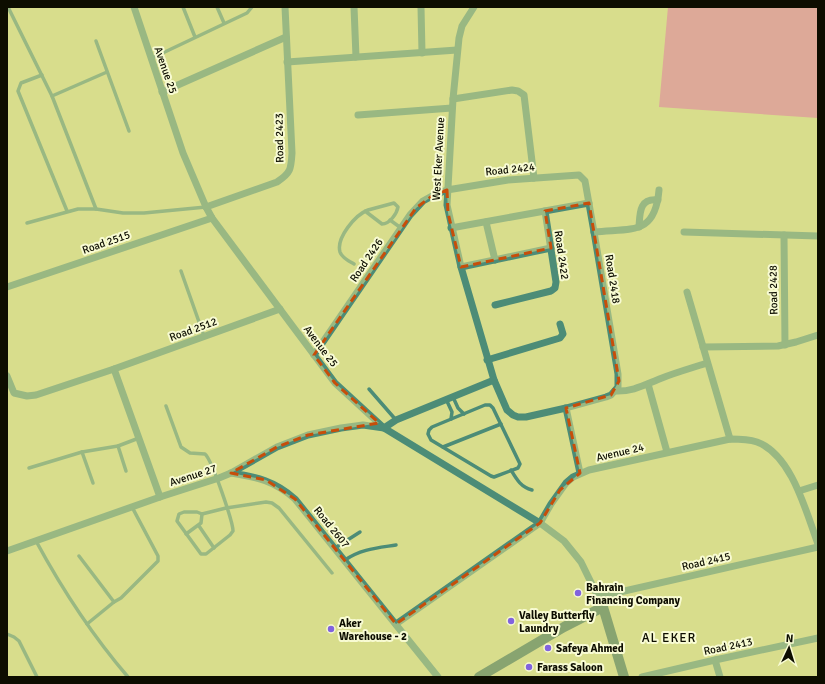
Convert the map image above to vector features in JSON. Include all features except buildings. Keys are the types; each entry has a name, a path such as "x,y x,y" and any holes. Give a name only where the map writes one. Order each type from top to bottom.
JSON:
{"street":[{"name":"Avenue 25","path":"134,7 150,59 183,153 206,207 212,218 335,383 384,428 540,523 564,541 574,551 581,562 602,607"},
{"name":"Road 2423","path":"206,207 277,182 286,176 291,168 292,153 285,7"},
{"path":"354,7 356,57"},
{"path":"421,7 422,53"},
{"name":"West Eker Avenue","path":"474,7 462,26 457,50 452,108 447,205 461,267 494,380"},
{"path":"162,92 286,36"},
{"path":"287,62 457,50"},
{"path":"453,99 512,90 518,91 524,95 534,178"},
{"path":"358,115 452,108"},
{"name":"Road 2424","path":"447,190 484,183 576,175"},
{"name":"Road 2418","path":"576,175 582,177 585,182 589,203 618,374 618,381 615,391"},
{"name":"Road 2426","path":"314,355 416,208 423,201 447,190"},
{"path":"594,232 639,227 647,224 656,209 659,190"},
{"path":"639,227 641,208 650,200 658,200"},
{"path":"451,228 589,203"},
{"name":"Road 2422","path":"495,305 551,291 555,288 556,282 545,211"},
{"name":"Road 2515","path":"7,287 212,218"},
{"path":"486,222 495,260"},
{"path":"684,232 818,236"},
{"name":"Road 2428","path":"784,235 785,345"},
{"path":"461,267 550,248"},
{"path":"687,292 730,439"},
{"name":"Road 2512","path":"7,376 9,389 14,393 27,396 36,395 114,369 280,309"},
{"path":"487,360 560,338 563,334 560,324"},
{"path":"703,347 785,345 818,335"},
{"path":"384,428 396,420 494,380 507,410 513,415 522,417 566,408 606,397 615,391 630,391 661,378 707,363"},
{"path":"114,369 160,497"},
{"path":"648,384 667,452"},
{"path":"566,408 580,473"},
{"name":"Avenue 27","path":"7,551 160,497 231,474 278,448 308,435 363,425 384,428"},
{"name":"Avenue 24","path":"540,523 554,499 566,483 580,473 667,452 730,439 746,439 758,442 769,448 779,457 798,491 818,546"},
{"name":"Road 2607","path":"231,474 266,480 285,491 301,506 438,677"},
{"path":"798,491 818,485"},
{"path":"396,624 540,523"},
{"name":"Road 2415","path":"598,597 818,546"},
{"path":"482,676 564,627 602,607 624,677"},
{"name":"Road 2413","path":"642,677 818,638"},
{"path":"715,660 720,677"}],"lane":[{"path":"8,7 52,96 96,209"},
{"path":"183,7 195,37"},
{"path":"217,7 224,23"},
{"path":"150,59 247,13 252,7"},
{"path":"96,41 129,131"},
{"path":"52,96 107,72"},
{"path":"42,75 21,83 18,90 66,211"},
{"path":"354,264 340,252 340,244 350,223 365,211 396,204 398,208 387,224 382,224 365,211"},
{"path":"27,223 66,211 78,209 144,213 206,207"},
{"path":"390,220 401,228"},
{"path":"181,270 204,336"},
{"path":"369,389 396,420"},
{"path":"450,398 464,414"},
{"path":"450,398 452,412 451,419"},
{"path":"485,405 490,405 493,408 520,464 518,468 496,477 491,476 429,438 428,432 432,427 464,414 485,405"},
{"path":"166,406 181,447 187,452 202,453 207,456 226,508 232,532 214,548 203,555 177,521 178,516 184,512 199,512 202,514 226,508 266,502 276,505 332,573"},
{"path":"443,447 501,424"},
{"path":"28,468 82,452 118,446 139,438"},
{"path":"118,446 126,471"},
{"path":"82,452 93,483"},
{"path":"511,470 519,483 525,488 532,490"},
{"path":"87,624 121,598 158,561 158,556 132,507"},
{"path":"186,534 199,526 202,520 202,514"},
{"path":"199,526 214,548"},
{"path":"335,548 360,532"},
{"path":"36,541 56,578 87,624 128,677"},
{"path":"345,560 353,554 363,550 396,545"},
{"path":"78,556 114,602"},
{"path":"7,634 14,636 19,641 37,677"}],"highlighted area":[{"path":"447,190 448,213 461,267 551,248 545,211 589,203 619,381 611,395 566,408 580,473 560,490 540,523 396,624 295,499 266,480 231,473 277,447 308,435 379,423 335,383 314,355 416,208 432,196"}],"shaded area":[{"path":"668,7 818,7 818,118 659,107"}],"place":[{"name":"Bahrain Financing Company","path":"578,593"},
{"name":"Valley Butterfly Laundry","path":"511,621"},
{"name":"Aker Warehouse - 2","path":"331,629"},
{"name":"Safeya Ahmed","path":"548,648"},
{"name":"Farass Saloon","path":"529,667"}],"district":[{"name":"AL EKER","path":"669,637"}]}
